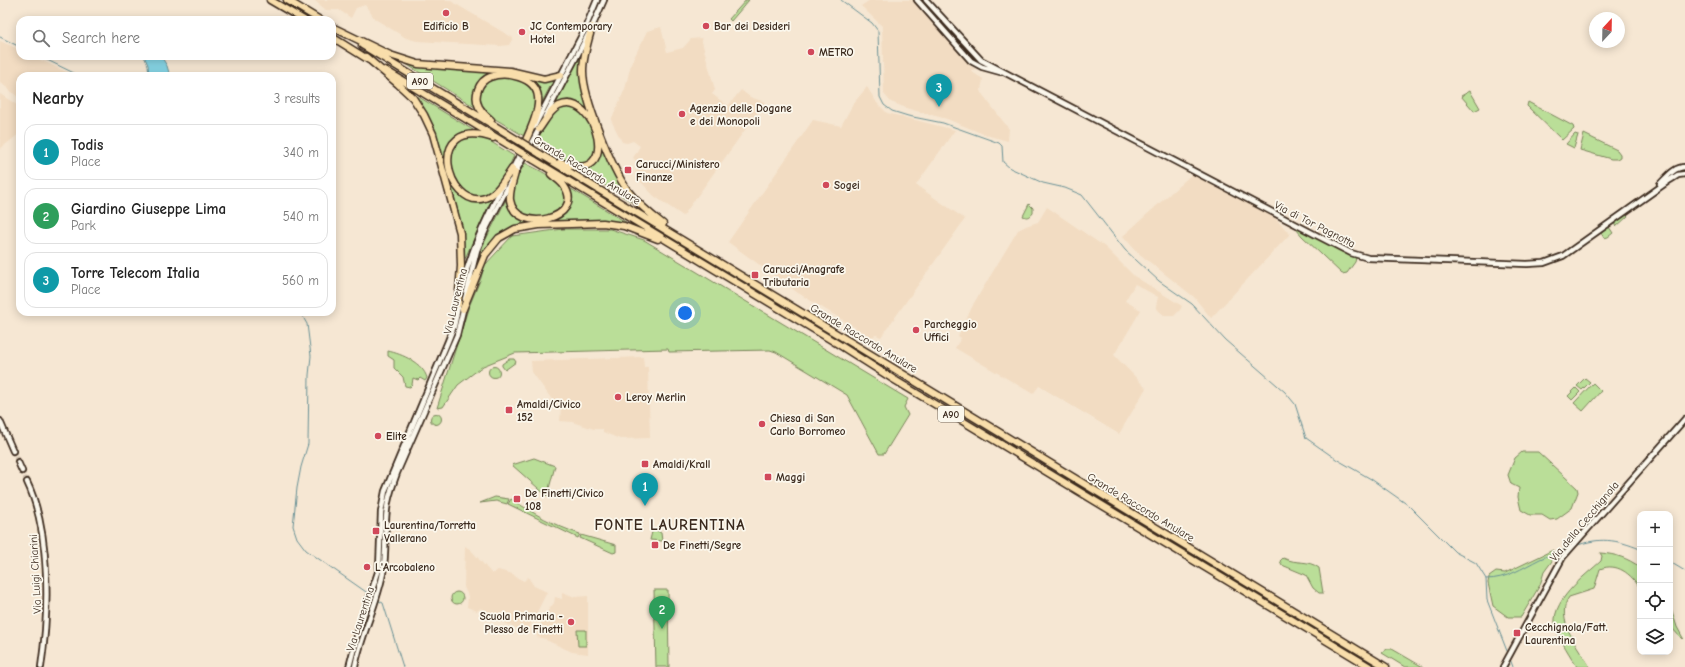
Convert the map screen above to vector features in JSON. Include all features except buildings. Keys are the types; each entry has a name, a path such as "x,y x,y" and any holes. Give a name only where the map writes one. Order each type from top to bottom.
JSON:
{"highway":[{"path":"270,0 297,16"},
{"path":"287,0 313,16"},
{"path":"592,27 584,54 584,82 588,99 614,167 624,185 651,215 692,245"},
{"path":"336,29 388,54 418,64 513,71 544,79 561,75"},
{"name":"Grande Raccordo Anulare","path":"336,29 1386,667"},
{"name":"Grande Raccordo Anulare","path":"336,39 892,379 1370,667"},
{"path":"366,58 409,94 421,110 431,129 460,233 461,307"},
{"path":"508,134 485,115 478,104 477,94 480,85 485,79 492,76 523,78 532,84 537,93 538,100 536,110 522,149"},
{"path":"539,128 557,107 566,104 574,105 583,110 588,117 599,146 594,160 590,164 580,168 567,165 540,154"},
{"path":"503,141 473,133 456,139 451,146 448,156 454,182 458,190 467,196 484,198 497,189 514,171"},
{"path":"514,171 510,196 512,206 517,214 524,218 533,219 551,218 559,215 564,211 567,204 566,190 561,183 534,160"},
{"path":"461,307 480,264 489,250 501,237 519,228 539,225 608,223 628,227 676,246"}],"street":[{"name":"Via Laurentina","path":"514,171 522,149 583,33 597,0"},
{"name":"Via Laurentina","path":"349,667 358,632 374,594 380,563 381,512 385,491 461,307 468,264 475,243 539,128 592,27 604,0"},
{"name":"Via di Tor Pagnotta","path":"916,0 972,61 982,68 1001,72 1026,82 1341,248 1368,258 1519,264 1544,263 1558,259 1655,190 1676,176 1685,174"},
{"name":"Via di Tor Pagnotta","path":"926,0 978,57 1001,72"},
{"name":"Via di Tor Pagnotta","path":"1655,190 1673,171 1679,167 1685,167"},
{"name":"Via della Cecchignola","path":"1503,667 1563,557 1685,419"},
{"path":"0,421 13,451"},
{"path":"18,462 22,471"},
{"name":"Via Luigi Chiarini","path":"27,482 38,515 44,551 46,618 41,667"},
{"name":"Via Laurentina","path":"354,667 372,599"}],"shaded area":[{"path":"314,0 449,0 513,38 509,45 501,46 417,41 406,38 375,19 365,5 356,8 351,18 339,10 326,10"},
{"path":"870,0 914,0 970,63 969,65 976,69 971,70 972,72 983,79 981,90 983,95 1009,129 1008,141 986,135 947,119 909,109 891,102 884,94 882,26 861,6"},
{"name":"Agenzia delle Dogane e dei Monopoli","path":"661,27 667,52 683,48 691,39 701,38 715,90 712,94 728,106 741,90 750,97 765,102 683,216 654,196 641,182 636,172 641,165 633,158 640,146 633,141 627,143 622,142 611,120 625,89 631,64 647,31"},
{"path":"0,41 16,48 16,60 41,60 66,72 16,72 16,96 0,82"},
{"name":"Sogei","path":"867,87 877,103 887,113 955,130 916,185 965,219 881,337 876,335 871,337 798,293 728,242 813,120 841,126 853,104"},
{"path":"0,94 16,104 16,136 0,149"},
{"path":"1192,174 1272,215 1290,234 1211,318 1194,297 1137,252 1123,236"},
{"path":"1047,207 1105,247 1134,276 1182,306 1174,316 1165,316 1156,306 1158,297 1135,284 1125,301 1141,310 1114,355 1146,388 1119,434 1039,386 1033,394 955,348 961,338 958,336 974,303 1018,230 1038,222"},
{"path":"643,357 644,367 648,367 650,438 620,439 603,432 603,429 594,429 572,422 560,421 561,407 556,405 532,372 531,361"},
{"path":"465,546 471,550 492,574 498,570 513,574 524,581 528,577 534,586 547,592 527,632 485,615 481,608 477,611 467,607 468,596 464,587"},
{"path":"562,592 575,597 588,596 588,654 572,652 546,639 537,637 543,617 554,603 555,597 562,599"}],"green space":[{"path":"746,0 749,0 731,21 729,19"},
{"path":"582,51 581,65 585,95 613,171 632,202 578,169 589,166 599,152 591,116 586,110 576,104 553,108"},
{"path":"406,64 422,67 504,71 546,81 553,81 540,106 538,91 515,74 481,81 478,109"},
{"path":"495,76 520,79 528,84 533,90 536,97 536,104 524,136 485,113 478,100 482,84"},
{"path":"409,91 473,130 458,136 450,144 447,156 449,171 458,192 465,198 470,200 493,196 463,263 436,137"},
{"path":"1470,91 1480,108 1474,111 1461,96"},
{"path":"1528,102 1573,126 1574,129 1562,140 1527,106"},
{"path":"566,106 580,109 591,126 596,140 596,153 591,160 581,165 561,159 535,143 548,119 554,112"},
{"path":"1575,134 1578,135 1574,148 1566,144"},
{"path":"1584,134 1617,150 1620,157 1617,159 1611,159 1580,150"},
{"path":"467,135 488,140 514,156 500,183 494,190 484,195 473,196 462,191 458,187 452,173 452,147"},
{"path":"525,163 553,179 564,190 566,197 565,204 557,214 533,218 518,212 511,198 514,182"},
{"path":"568,187 629,224 602,221 566,221 530,224 515,227 505,231 491,243 476,269 483,245 508,196 515,214 553,219 565,213 570,196"},
{"path":"1029,204 1033,208 1033,213 1029,217 1023,216"},
{"path":"1626,214 1628,216 1616,227 1614,223"},
{"path":"1609,227 1613,233 1604,238 1601,233"},
{"path":"1297,228 1356,258 1355,262 1347,273 1342,274 1302,236 1296,229"},
{"path":"563,229 610,229 644,240 908,399 904,407 908,415 884,454 879,454 847,395 776,352 770,350 669,352 668,349 515,353 483,366 458,385 443,407 437,408 468,309 481,278 484,266 512,236"},
{"path":"388,351 399,354 417,364 425,373 427,378 425,381 420,378 418,380 413,378 412,385 410,387 405,386 403,377 394,368 394,360 388,356"},
{"path":"509,359 514,359 516,362 505,370 502,364"},
{"path":"494,366 498,368 500,372 498,376 494,378 490,376 488,372 490,368"},
{"path":"1585,378 1590,382 1582,390 1577,386"},
{"path":"1593,383 1601,391 1583,411 1574,403"},
{"path":"1576,388 1580,392 1572,400 1568,396"},
{"path":"436,413 440,415 442,419 440,423 436,425 432,423 430,419 432,415"},
{"path":"1522,452 1538,452 1577,488 1578,492 1572,508 1557,519 1550,520 1542,515 1530,515 1521,510 1518,497 1519,488 1511,484 1508,475 1515,458"},
{"path":"534,458 555,466 547,496 512,465"},
{"path":"495,497 509,499 507,504 496,501 480,503"},
{"path":"511,499 544,519 580,534 578,538 508,504"},
{"path":"656,530 661,533 662,541 650,540 652,532"},
{"path":"581,535 616,545 616,552 613,553 580,538"},
{"path":"1553,550 1552,561 1544,572 1540,585 1521,617 1508,617 1493,606 1488,583 1489,577 1496,572 1505,573"},
{"path":"1600,553 1611,554 1631,561 1637,565 1637,584 1628,574 1618,568 1606,567 1600,569 1594,589 1569,597 1565,606 1564,615 1566,624 1590,667 1577,667 1556,629 1555,619 1557,609 1570,590 1601,561 1602,556"},
{"path":"1283,558 1315,565 1319,568 1323,593 1319,593 1313,588 1306,575 1282,565 1280,561"},
{"path":"654,590 668,590 669,667 656,667"},
{"path":"455,592 459,592 463,598 459,604 455,604 451,600 451,596"},
{"path":"1673,614 1677,627 1683,638 1682,639 1673,629"},
{"path":"577,630 586,630 586,646 578,646"},
{"path":"1387,649 1392,649 1423,667 1405,667 1382,653"}],"water":[{"path":"146,60 163,60 169,72 149,72"}],"waterway":[{"path":"841,0 872,23 878,31 880,97 884,105 892,111 908,116 943,123 999,143 1002,146 1003,162 1010,168 1043,183 1065,188 1082,195 1125,250 1159,281 1192,304 1225,340 1285,392 1295,404 1306,438 1336,459 1371,479 1408,505 1455,552 1476,563 1486,579 1487,600 1507,651"},
{"path":"0,37 16,45"},
{"path":"47,60 72,72"},
{"path":"302,316 307,324 311,356 309,375 308,444 301,467 297,488 293,526 297,538 306,550 369,594"},
{"path":"1575,546 1592,541 1608,540 1637,548"},
{"path":"1486,579 1494,579 1508,575 1540,559 1564,550"},
{"path":"1673,564 1685,571"},
{"path":"377,600 383,603 403,667"},
{"path":"1510,659 1513,667"}],"tunnel":[{"path":"13,451 18,462"},
{"path":"22,471 27,482"}],"place":[{"name":"Edificio B","path":"446,13"},
{"name":"Bar dei Desideri","path":"706,26"},
{"name":"JC Contemporary Hotel","path":"522,32"},
{"name":"METRO","path":"811,52"},
{"name":"Torre Telecom Italia","path":"939,107"},
{"name":"Agenzia delle Dogane e dei Monopoli","path":"682,114"},
{"name":"Carucci/Ministero Finanze","path":"628,170"},
{"name":"Sogei","path":"826,185"},
{"name":"Carucci/Anagrafe Tributaria","path":"755,275"},
{"name":"Parcheggio Uffici","path":"916,330"},
{"name":"Leroy Merlin","path":"618,397"},
{"name":"Amaldi/Civico 152","path":"509,410"},
{"name":"Chiesa di San Carlo Borromeo","path":"762,424"},
{"name":"Elite","path":"378,436"},
{"name":"Amaldi/Krall","path":"645,464"},
{"name":"Maggi","path":"768,477"},
{"name":"De Finetti/Civico 108","path":"517,499"},
{"name":"Todis","path":"645,506"},
{"name":"Laurentina/Torretta Vallerano","path":"376,531"},
{"name":"De Finetti/Segre","path":"655,545"},
{"name":"L'Arcobaleno","path":"367,567"},
{"name":"Scuola Primaria - Plesso de Finetti","path":"571,622"},
{"name":"Giardino Giuseppe Lima","path":"662,629"},
{"name":"Cecchignola/Fatt. Laurentina","path":"1517,633"}],"district":[{"name":"FONTE LAURENTINA","path":"670,525"}]}
